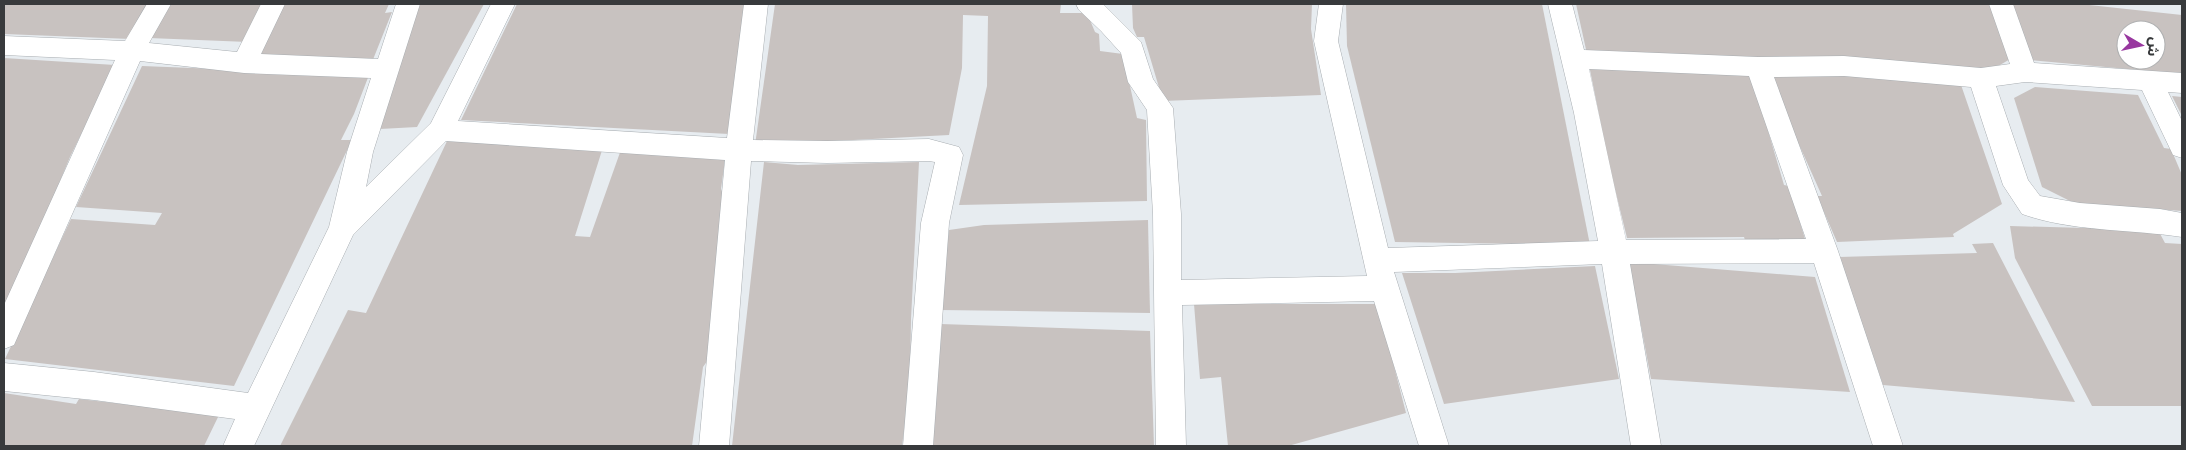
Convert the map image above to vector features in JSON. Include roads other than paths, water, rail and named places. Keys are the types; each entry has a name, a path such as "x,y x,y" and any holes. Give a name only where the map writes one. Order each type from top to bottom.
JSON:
{"street":[{"path":"4,336 132,51 159,4"},
{"path":"244,63 273,4"},
{"path":"238,446 343,227 360,152 408,4"},
{"path":"343,227 440,130 503,4"},
{"path":"714,446 739,150 756,4"},
{"path":"1088,4 1110,24 1132,49 1140,82 1160,108 1168,214 1167,293 1171,446"},
{"path":"1331,4 1326,41 1377,260 1384,288 1434,446"},
{"path":"1560,4 1575,59 1615,252 1646,446"},
{"path":"2001,4 2025,72"},
{"path":"4,45 132,51 244,63 386,69"},
{"path":"1575,59 1758,67 1844,66 1981,78 2025,72 2182,83"},
{"path":"1758,67 1824,251 1888,446"},
{"path":"1981,78 2016,185 2032,206 2080,215 2160,221 2182,225"},
{"path":"2150,81 2182,147"},
{"path":"440,130 739,150 827,152 929,150 950,155 935,223 918,446"},
{"path":"1377,260 1615,252 1824,251"},
{"path":"1167,293 1384,288"},
{"path":"4,377 94,386 257,408"}]}
